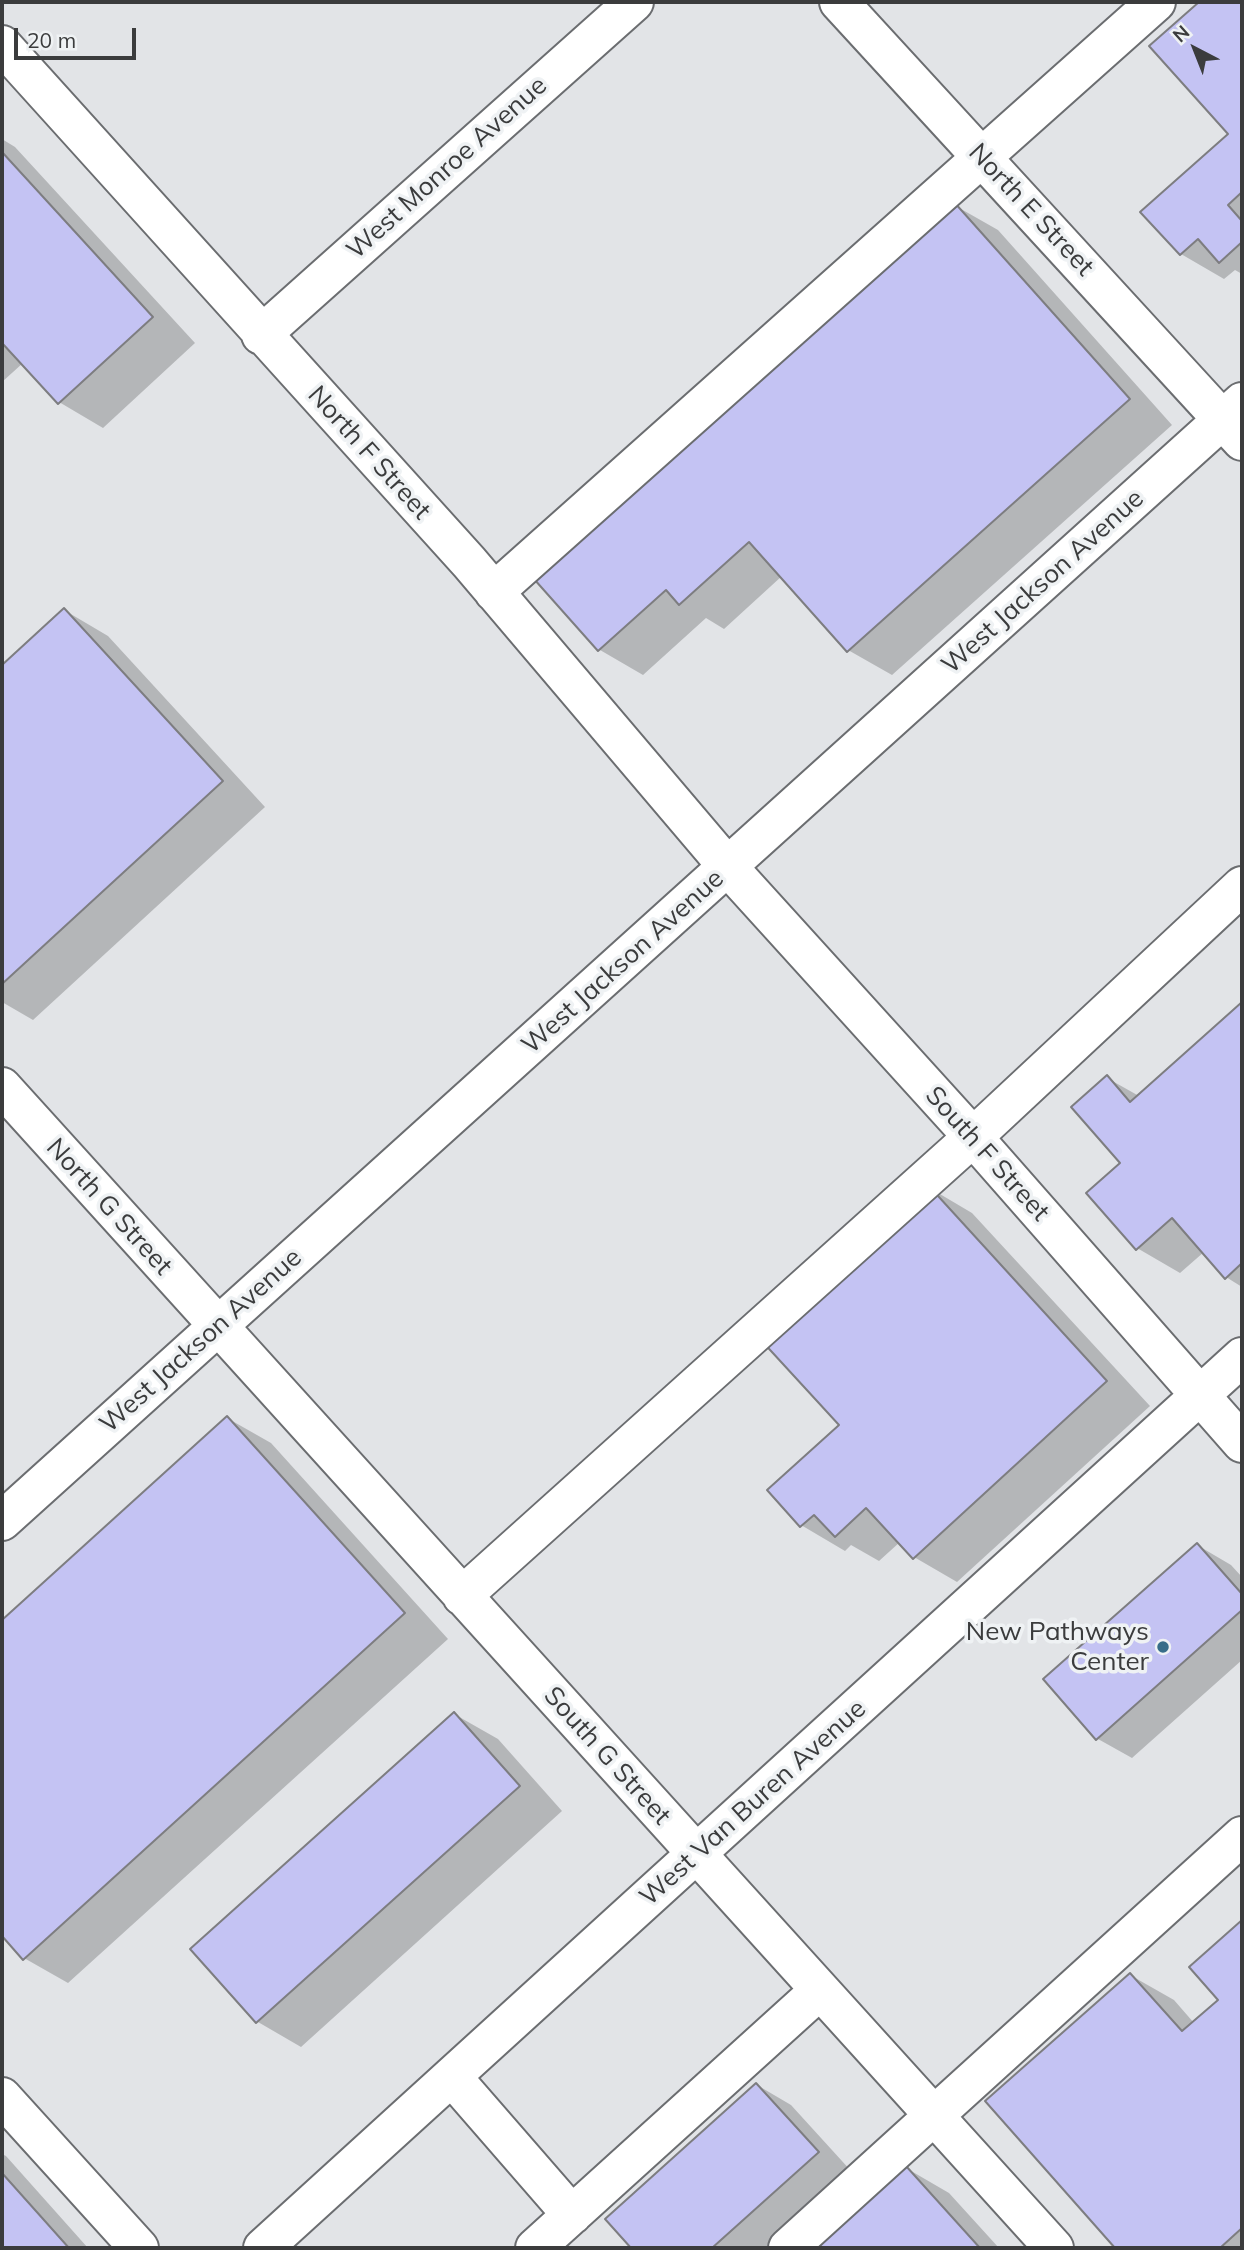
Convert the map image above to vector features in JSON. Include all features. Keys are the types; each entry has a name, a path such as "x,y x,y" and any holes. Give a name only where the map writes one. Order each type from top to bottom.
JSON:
{"street":[{"name":"West Monroe Avenue","path":"261,335 634,2"},
{"name":"North E Street","path":"839,2 983,159 1236,421"},
{"path":"494,593 1156,2"},
{"name":"North F Street","path":"2,45 494,593 728,867"},
{"name":"West Jackson Avenue","path":"2,1521 728,867 1236,421"},
{"name":"South F Street","path":"728,867 973,1137 1242,1443"},
{"path":"462,1596 973,1137 1242,886"},
{"name":"North G Street","path":"2,1087 217,1326"},
{"name":"South G Street","path":"217,1326 1054,2248"},
{"name":"West Van Buren Avenue","path":"263,2248 1242,1357"},
{"path":"788,2248 1242,1836"},
{"path":"535,2248 820,1990"},
{"path":"452,2077 572,2215"},
{"path":"2,2097 139,2248"}],"building":[{"path":"1199,2 1242,2 1242,192 1228,205 1242,221 1242,242 1219,263 1198,239 1180,255 1140,212 1228,134 1149,46"},
{"path":"2,152 153,317 58,404 2,343"},
{"path":"954,202 1130,399 847,652 749,542 679,605 666,590 598,651 534,579"},
{"path":"64,608 223,781 2,984 2,665"},
{"path":"1242,1002 1242,1263 1225,1279 1172,1218 1136,1250 1086,1193 1120,1163 1071,1107 1107,1075 1130,1102"},
{"path":"928,1185 1107,1381 913,1559 866,1508 835,1537 814,1515 800,1527 767,1490 839,1425 760,1339"},
{"path":"227,1416 405,1613 23,1960 2,1936 2,1620"},
{"path":"1197,1543 1242,1594 1242,1610 1096,1740 1043,1679"},
{"path":"454,1712 520,1786 256,2023 190,1949"},
{"path":"1242,1920 1242,2228 1220,2248 1115,2248 985,2101 1130,1973 1182,2031 1218,2000 1189,1967"},
{"path":"756,2083 819,2152 712,2248 631,2248 605,2219"},
{"path":"906,2166 980,2248 815,2248"},
{"path":"2,2173 69,2248 2,2248"}],"place":[{"name":"New Pathways Center","path":"1163,1647"}]}
